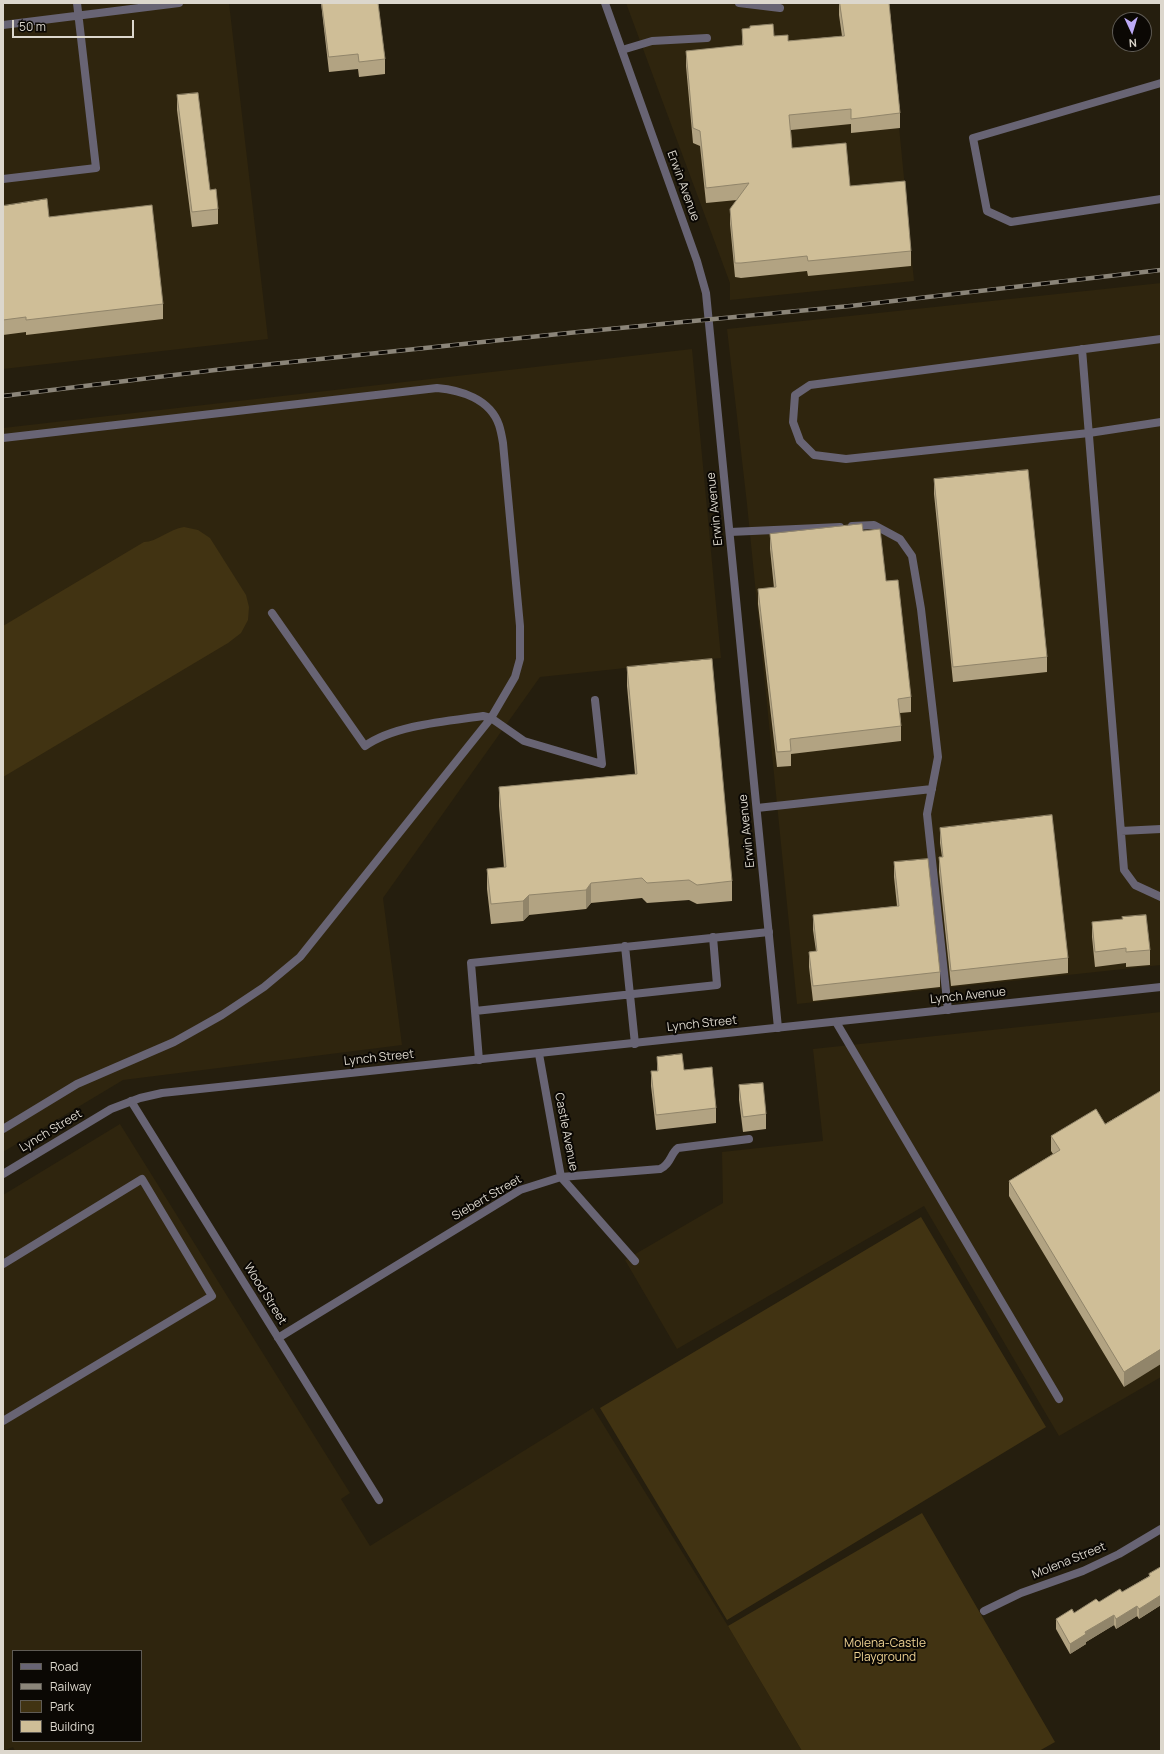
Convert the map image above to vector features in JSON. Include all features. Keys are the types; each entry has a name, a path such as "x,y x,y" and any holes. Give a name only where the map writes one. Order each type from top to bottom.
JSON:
{"street":[{"path":"3,178 96,168 78,3"},
{"path":"3,25 179,3"},
{"name":"Erwin Avenue","path":"605,3 697,261 706,293 778,1028"},
{"path":"739,3 780,8"},
{"path":"622,50 652,41 707,38"},
{"path":"1161,83 973,138 987,211 1011,222 1161,199"},
{"path":"1161,339 810,385 795,395 793,422 800,441 814,455 846,459 1089,433 1161,422"},
{"path":"1082,349 1124,870 1135,885 1161,897"},
{"path":"3,438 437,388 450,389 470,396 484,404 498,423 503,443 520,626 520,659 515,677 492,718 300,957 264,986 222,1015 174,1042 77,1084 3,1129"},
{"path":"730,532 874,525 900,539 912,556 922,617 938,757 927,814 948,1010"},
{"path":"272,613 365,746 388,734 429,724 483,716 492,718 524,741 602,764 595,700"},
{"path":"757,808 932,789"},
{"path":"1121,831 1161,829"},
{"path":"479,1060 471,963 769,932"},
{"path":"475,1011 717,985 713,937"},
{"path":"625,946 635,1044"},
{"name":"Lynch Avenue","path":"778,1028 1161,987"},
{"path":"836,1022 1059,1399"},
{"name":"Lynch Street","path":"3,1174 112,1109 131,1101 162,1093 778,1028"},
{"name":"Castle Avenue","path":"539,1054 560,1177 635,1261"},
{"name":"Wood Street","path":"131,1101 379,1500"},
{"name":"Siebert Street","path":"278,1338 520,1190 560,1177 660,1169 669,1163 674,1152 678,1148 749,1139"},
{"path":"3,1264 142,1179 212,1296 3,1422"},
{"name":"Molena Street","path":"984,1611 1021,1593 1083,1571 1119,1554 1161,1529"}],"shaded area":[{"path":"3,3 229,3 268,339 3,369"},
{"path":"626,3 887,3 914,281 730,300 730,283"},
{"path":"1161,283 1161,965 797,1004 747,504 727,329"},
{"path":"692,349 721,658 540,677 383,898 402,1045 123,1080 3,1152 3,428"},
{"path":"1161,1012 1161,1377 1059,1436 924,1206 677,1349 625,1260 723,1203 722,1152 823,1141 813,1049"},
{"path":"120,1124 350,1493 341,1499 370,1546 593,1408 728,1626 802,1751 15,1751 13,1747 3,1751 3,1195"}],"green space":[{"path":"184,527 198,530 210,538 246,595 249,607 248,620 241,633 228,643 3,777 3,626 144,542 154,540 173,530"},
{"path":"921,1217 1046,1427 727,1620 600,1408"},
{"name":"Molena-Castle Playground","path":"922,1513 1055,1742 1039,1751 802,1751 728,1626"}],"building":[{"path":"322,3 378,3 385,59 359,62 358,54 329,57"},
{"path":"840,3 889,3 900,113 851,119 851,109 789,115 792,148 846,143 850,186 905,181 911,251 808,261 807,256 735,263 730,209 749,183 706,188 700,131 693,128 686,51 743,45 742,29 750,28 750,26 773,24 774,36 788,35 788,41 844,36"},
{"path":"198,93 210,190 216,189 218,209 192,212 177,95"},
{"path":"47,199 49,217 152,205 163,304 26,320 26,317 3,320 3,206"},
{"path":"1028,470 1047,657 953,667 934,479"},
{"path":"862,524 863,531 880,529 886,581 898,580 911,697 898,699 901,726 790,739 791,751 777,752 758,589 776,587 770,534"},
{"path":"712,659 732,881 697,885 689,880 647,883 642,878 591,883 586,890 529,895 523,901 491,904 487,869 506,867 499,787 637,774 627,667"},
{"path":"1052,815 1068,958 951,971 939,857 943,857 940,828"},
{"path":"928,859 940,972 813,986 809,952 817,951 813,915 899,906 894,862"},
{"path":"1146,915 1150,950 1126,952 1126,948 1095,952 1092,922"},
{"path":"682,1054 684,1070 712,1067 716,1108 656,1115 651,1071 658,1071 657,1057"},
{"path":"763,1083 766,1114 743,1117 739,1085"},
{"path":"1161,1091 1161,1349 1124,1372 1009,1181 1060,1150 1051,1136 1096,1109 1105,1124"},
{"path":"1161,1567 1161,1595 1139,1609 1137,1606 1116,1619 1114,1615 1085,1632 1086,1634 1070,1644 1056,1619 1072,1609 1074,1613 1096,1599 1099,1602 1120,1589 1122,1592 1150,1576 1149,1574"}],"railway":[{"path":"3,396 215,370 578,332 850,306 1161,270"}]}
